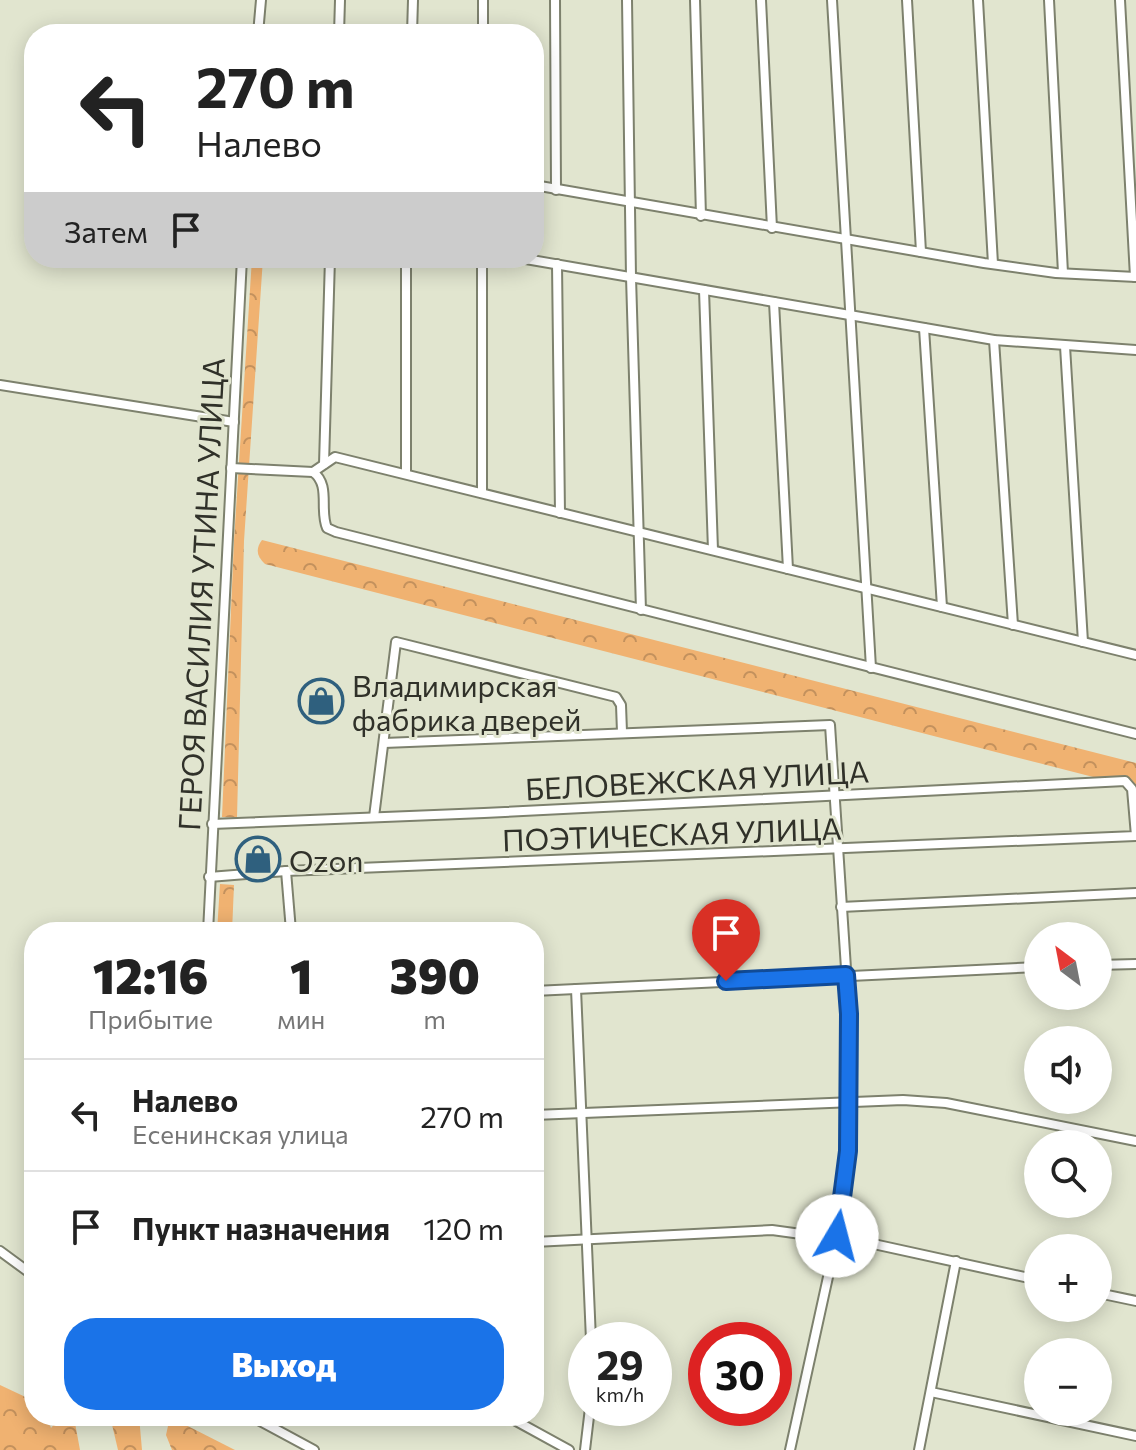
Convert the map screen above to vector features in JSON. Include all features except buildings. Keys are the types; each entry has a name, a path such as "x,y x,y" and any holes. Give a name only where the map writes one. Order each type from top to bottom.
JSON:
{"street":[{"path":"259,24 261,0"},
{"path":"339,24 340,0"},
{"path":"412,24 413,0"},
{"path":"483,0 483,24"},
{"path":"555,0 556,190"},
{"path":"627,0 641,610"},
{"path":"695,0 701,216"},
{"path":"761,0 772,228"},
{"path":"832,0 871,668"},
{"path":"907,0 921,252"},
{"path":"978,0 993,264"},
{"path":"1049,0 1063,273"},
{"path":"544,187 993,264 1063,273 1135,277 1120,0"},
{"path":"544,262 994,340 1136,350"},
{"path":"557,264 560,513"},
{"name":"ГЕРОЯ ВАСИЛИЯ УТИНА УЛИЦА","path":"208,922 242,268"},
{"path":"324,464 330,268"},
{"path":"406,268 406,474"},
{"path":"482,268 482,493"},
{"path":"704,290 713,550"},
{"path":"774,302 788,569"},
{"path":"924,328 942,607"},
{"path":"994,340 1013,625"},
{"path":"1065,346 1083,642"},
{"path":"0,385 234,422"},
{"path":"313,472 335,457 1136,655"},
{"path":"231,468 313,472 320,477 323,485 323,520 327,528 336,532 1136,734"},
{"path":"374,817 394,645 400,641 616,697 621,705 622,732"},
{"path":"384,743 826,723 831,728 846,975 848,1151 837,1236 790,1450"},
{"name":"БЕЛОВЕЖСКАЯ УЛИЦА","path":"212,824 1125,781 1132,789 1136,836"},
{"name":"ПОЭТИЧЕСКАЯ УЛИЦА","path":"209,877 286,871 1136,836"},
{"path":"286,871 290,922"},
{"path":"841,907 1136,893"},
{"path":"1112,965 1136,964"},
{"path":"544,991 1024,968"},
{"path":"576,989 590,1322"},
{"path":"544,1115 903,1100 946,1103 1136,1141"},
{"path":"544,1241 772,1230 837,1236 1024,1277"},
{"path":"0,1251 24,1269"},
{"path":"919,1450 956,1261"},
{"path":"1112,1296 1136,1301"},
{"path":"931,1392 1136,1436"},
{"path":"270,1426 314,1450"},
{"path":"525,1426 569,1450"},
{"path":"585,1450 588,1426"}],"green space":[{"path":"251,268 262,268 244,541 237,818 222,817 234,541"},
{"path":"262,540 1136,763 1136,788 265,564 258,553"},
{"path":"220,884 234,885 232,922 218,922"},
{"path":"0,1385 24,1396 24,1426 76,1426 80,1450 0,1450"},
{"path":"112,1426 140,1426 142,1450 118,1450"},
{"path":"168,1426 188,1426 235,1450 172,1450 166,1435"}],"place":[{"name":"Владимирская фабрика дверей","path":"321,701"},
{"name":"Ozon","path":"258,859"}],"route":[{"path":"726,981 846,975 849,1014 848,1151 837,1236"}]}
